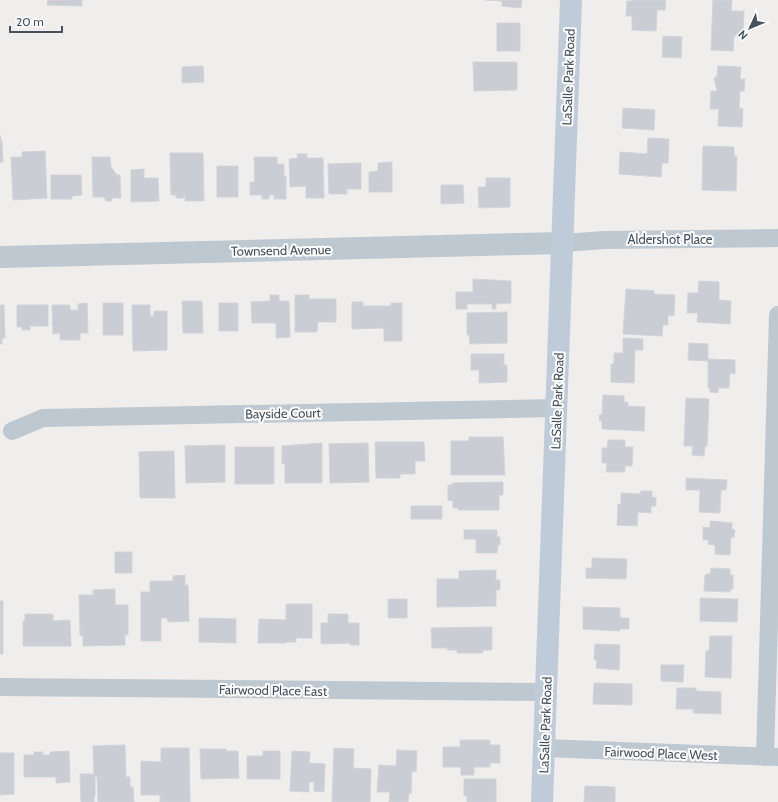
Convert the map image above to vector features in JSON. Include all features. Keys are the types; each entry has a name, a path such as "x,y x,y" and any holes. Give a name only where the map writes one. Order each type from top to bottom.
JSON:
{"main road":[{"name":"LaSalle Park Road","path":"542,802 571,0"}],"street":[{"name":"Aldershot Place","path":"563,243 605,240 778,238"},
{"name":"Townsend Avenue","path":"0,256 563,243"},
{"path":"772,757 778,315"},
{"name":"Bayside Court","path":"12,431 43,418 556,408"},
{"name":"Fairwood Place East","path":"0,687 546,692"},
{"name":"Fairwood Place West","path":"544,748 772,757"}],"building":[{"path":"48,0 82,0 82,6 47,5"},
{"path":"485,0 522,0 521,8 502,6 502,1"},
{"path":"666,0 665,10 657,10 656,31 632,30 632,16 626,16 627,1"},
{"path":"713,0 732,0 731,11 744,11 743,36 734,36 733,51 711,50"},
{"path":"497,23 520,23 520,51 497,51"},
{"path":"663,36 682,37 681,58 662,57"},
{"path":"473,62 517,62 517,90 474,91"},
{"path":"203,66 204,82 182,83 182,67"},
{"path":"718,66 741,67 740,79 745,79 744,91 740,91 739,108 743,109 742,127 718,126 719,109 710,109 711,91 717,91 714,78 717,76"},
{"path":"623,108 655,110 654,130 622,128"},
{"path":"0,135 2,141 3,162 0,162"},
{"path":"648,138 669,139 668,163 662,163 661,177 619,174 620,152 647,154"},
{"path":"703,146 734,147 734,156 737,156 736,191 702,190"},
{"path":"45,151 47,198 13,200 11,157 22,157 22,152"},
{"path":"170,153 203,153 204,201 185,201 185,194 183,194 184,198 176,198 176,195 171,195"},
{"path":"297,154 307,154 307,158 323,158 324,198 306,198 306,186 290,187 289,159 298,158"},
{"path":"92,157 110,157 111,167 117,175 120,175 121,198 112,198 112,201 106,201 104,197 93,197"},
{"path":"254,157 277,157 277,164 284,164 284,176 286,176 286,199 274,199 274,195 269,195 269,199 262,199 262,195 250,195 250,182 255,182"},
{"path":"392,162 392,192 369,192 369,172 378,171 378,163"},
{"path":"361,163 361,189 347,189 347,194 329,194 328,164"},
{"path":"217,166 238,166 238,197 217,197"},
{"path":"144,169 144,178 158,178 159,201 131,202 131,170"},
{"path":"51,175 81,175 82,195 72,196 72,199 51,199"},
{"path":"486,178 510,178 510,207 479,208 478,187 486,187"},
{"path":"441,185 463,185 464,203 441,204"},
{"path":"473,279 511,281 511,303 496,304 496,309 492,309 492,304 467,304 467,309 456,309 456,292 473,292"},
{"path":"699,281 719,282 719,300 731,301 730,324 697,322 698,313 687,313 688,293 698,293"},
{"path":"626,289 654,291 654,294 675,295 674,316 668,315 668,325 663,325 662,336 623,334"},
{"path":"270,295 279,295 279,301 289,301 290,337 276,338 276,323 252,323 251,302 270,301"},
{"path":"295,295 309,295 309,299 336,299 336,322 318,322 317,332 295,332"},
{"path":"182,301 202,301 203,333 183,333"},
{"path":"352,302 363,302 363,306 391,306 391,303 402,303 402,341 384,341 384,328 352,329"},
{"path":"87,303 88,333 80,333 80,340 60,340 60,333 53,334 52,305 70,305 70,310 78,310 78,304"},
{"path":"103,303 123,303 123,335 103,335"},
{"path":"219,303 238,303 238,331 219,331"},
{"path":"0,305 4,305 5,338 2,338 2,344 0,344"},
{"path":"17,305 48,305 48,326 30,326 30,330 22,330 22,327 17,327"},
{"path":"132,305 150,305 150,316 154,316 154,311 167,311 167,350 133,351"},
{"path":"507,312 507,343 470,344 469,335 467,335 467,313"},
{"path":"623,338 643,339 643,350 635,350 634,383 611,382 611,364 614,364 614,353 623,353"},
{"path":"689,343 708,344 708,361 688,360"},
{"path":"471,354 504,354 504,365 507,365 507,382 479,383 479,370 471,370"},
{"path":"708,359 735,360 735,374 730,373 729,388 718,388 718,393 710,392 710,388 708,388"},
{"path":"603,395 624,396 624,402 628,402 628,406 645,407 644,431 602,429 602,421 599,420 600,414 602,415"},
{"path":"686,398 709,399 707,446 705,446 704,456 692,455 693,446 684,446"},
{"path":"469,437 503,437 505,475 451,475 451,441 469,441"},
{"path":"608,440 625,440 625,447 633,447 632,466 625,466 625,472 606,472 607,463 602,463 602,448 607,448"},
{"path":"375,442 424,442 425,461 415,461 415,474 400,474 400,478 376,478"},
{"path":"322,443 322,483 285,483 285,464 282,464 282,446"},
{"path":"368,443 369,482 330,483 329,444"},
{"path":"225,445 225,482 186,483 185,446"},
{"path":"235,447 274,447 274,484 235,484"},
{"path":"174,451 175,498 140,498 139,452"},
{"path":"686,478 727,480 726,490 721,490 720,513 699,512 700,490 686,490"},
{"path":"503,482 503,495 499,495 499,510 458,510 458,508 453,508 453,501 448,500 448,485 452,485 452,483"},
{"path":"641,491 652,491 652,497 656,498 656,506 651,506 651,513 638,512 637,526 617,525 618,504 621,504 621,493 640,494"},
{"path":"411,506 442,506 442,519 411,519"},
{"path":"710,521 732,523 732,529 735,530 734,537 731,537 730,555 715,554 715,545 708,544 709,540 703,540 703,527 710,528"},
{"path":"464,530 497,530 497,537 500,537 500,545 498,545 497,553 476,553 476,539 464,539"},
{"path":"115,552 132,552 132,573 115,573"},
{"path":"592,558 627,559 626,579 586,578 586,568 592,568"},
{"path":"711,568 730,569 730,575 733,575 733,589 730,589 730,592 704,591 705,575 711,573"},
{"path":"496,570 496,580 500,580 500,590 496,590 496,606 437,607 437,579 459,579 459,571"},
{"path":"185,575 185,585 188,585 189,621 168,622 167,618 161,618 161,641 141,641 141,592 150,592 150,581 173,581 173,576"},
{"path":"115,589 115,605 128,605 128,635 125,635 125,645 83,646 83,636 80,635 79,595 93,595 93,590"},
{"path":"700,598 738,599 737,622 700,621"},
{"path":"388,599 407,599 407,618 388,618"},
{"path":"0,601 3,601 3,654 0,654"},
{"path":"286,604 312,604 312,638 296,638 296,642 286,643 258,643 259,619 286,620"},
{"path":"583,607 620,608 620,618 629,618 629,629 620,629 620,631 583,629"},
{"path":"25,614 53,614 53,621 70,620 71,646 23,646 23,621 25,621"},
{"path":"328,614 348,614 348,623 359,623 359,645 350,645 350,643 321,644 321,623 328,623"},
{"path":"199,618 236,619 236,643 199,642"},
{"path":"492,627 492,650 483,650 483,653 457,653 457,650 447,650 448,648 432,648 431,628"},
{"path":"710,636 732,636 731,678 705,677 706,651 709,651"},
{"path":"595,644 620,645 619,670 596,668 597,660 594,660"},
{"path":"661,665 684,665 683,682 661,681"},
{"path":"594,683 632,684 632,705 593,704"},
{"path":"677,688 696,688 696,691 721,692 721,714 693,713 693,709 676,709"},
{"path":"460,740 490,740 490,745 500,745 500,763 490,763 490,767 474,767 474,775 461,775 461,767 443,767 443,747 460,747"},
{"path":"125,745 126,777 130,777 130,787 133,787 134,802 98,802 97,776 95,776 94,802 81,802 80,774 94,774 93,746"},
{"path":"161,748 189,748 190,802 160,802 160,795 141,795 141,761 161,762"},
{"path":"334,748 354,749 353,768 371,769 370,802 332,802"},
{"path":"200,749 226,749 226,751 238,751 239,778 201,779"},
{"path":"397,750 417,751 416,772 412,771 411,794 409,793 408,802 389,802 390,792 377,792 379,765 396,766"},
{"path":"69,751 70,782 56,783 56,777 24,777 24,755 34,755 34,752 43,752 43,755 50,755 50,752"},
{"path":"263,751 280,751 280,779 247,779 247,756 263,756"},
{"path":"292,751 310,752 309,763 325,764 324,792 314,791 314,782 309,782 309,792 290,791"},
{"path":"0,753 14,753 14,794 0,795"},
{"path":"464,779 496,779 496,802 467,802 467,796 464,796"},
{"path":"585,786 615,787 615,802 584,802"}]}
